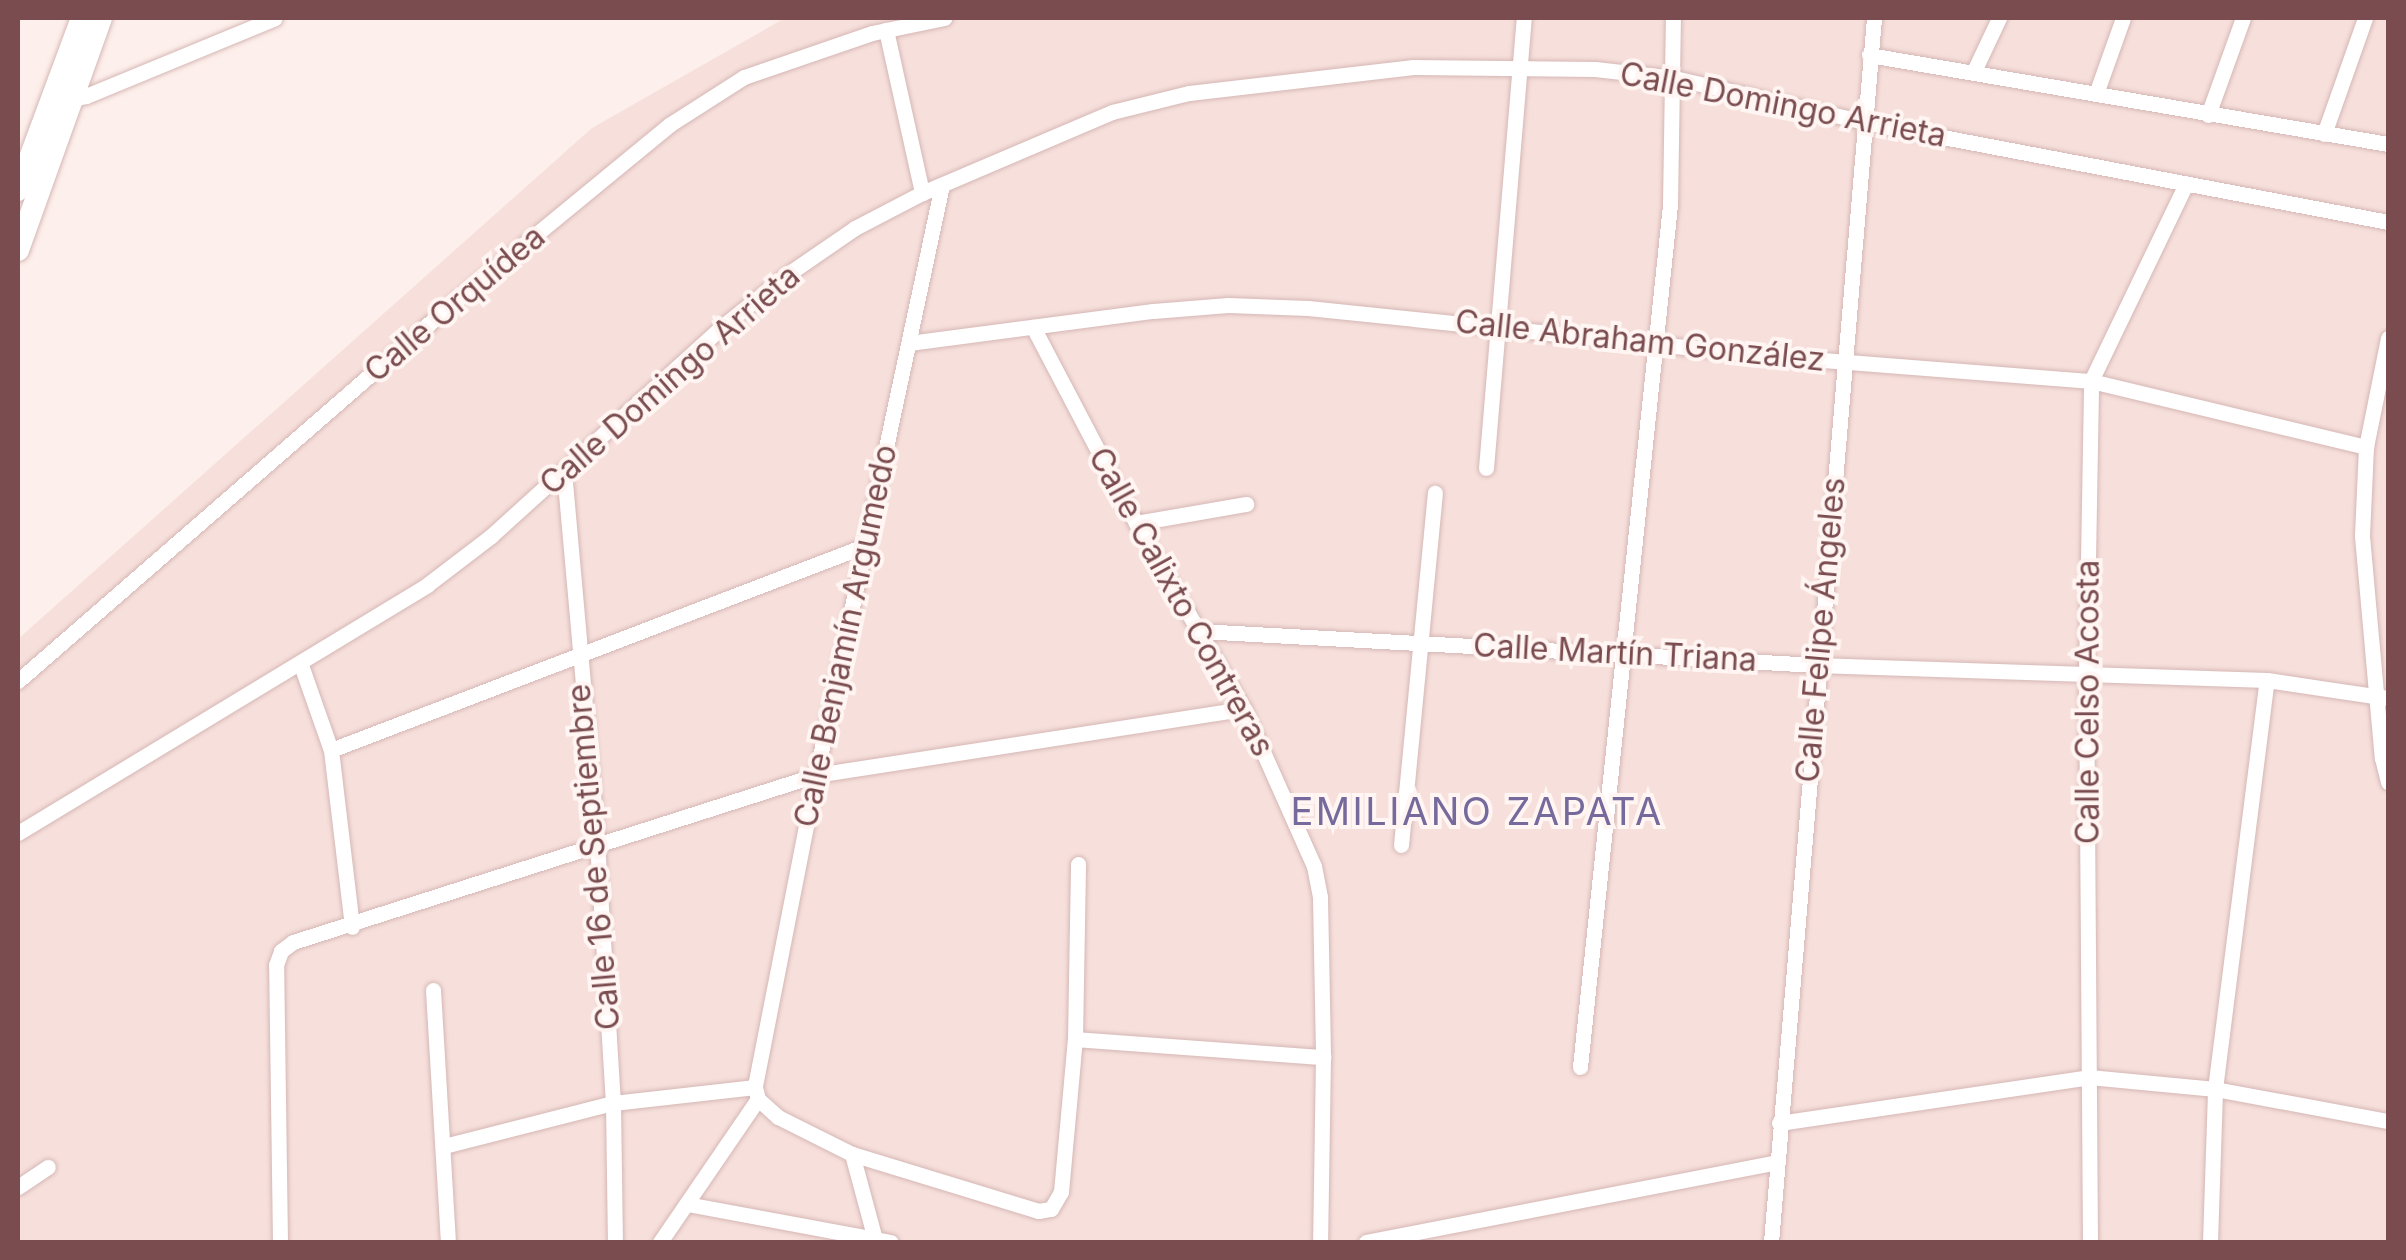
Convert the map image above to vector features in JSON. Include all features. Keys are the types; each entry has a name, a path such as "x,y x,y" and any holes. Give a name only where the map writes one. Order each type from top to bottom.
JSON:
{"main road":[{"path":"18,250 82,18"},
{"path":"18,190 101,18"}],"street":[{"path":"62,99 275,18"},
{"name":"Calle Orquídea","path":"18,681 455,301 668,124 744,77 879,30 944,18"},
{"path":"1486,468 1523,67 1524,18"},
{"path":"1580,1067 1670,205 1673,18"},
{"name":"Calle Felipe Ángeles","path":"1771,1242 1816,665 1874,18"},
{"path":"1974,71 1998,18"},
{"path":"2097,91 2123,18"},
{"path":"2208,115 2243,18"},
{"path":"2324,134 2365,18"},
{"path":"879,30 896,76 922,192"},
{"path":"1869,55 2097,91 2208,115 2388,144"},
{"name":"Calle Domingo Arrieta","path":"18,832 130,761 301,665 427,585 492,536 720,329 788,274 855,228 922,192 1112,112 1189,93 1413,67 1523,67 1674,78 1864,122 2388,222"},
{"name":"Calle Celso Acosta","path":"2090,1242 2086,675 2091,382 2186,184"},
{"name":"Calle Benjamín Argumedo","path":"756,1093 816,775 942,185"},
{"name":"Calle Abraham González","path":"909,343 1228,305 1498,326 1654,344 2091,382 2366,447"},
{"name":"Calle Calixto Contreras","path":"1033,327 1136,523 1244,709 1314,866 1320,897 1324,1057 1320,1242"},
{"path":"2388,338 2384,377 2366,447 2362,536 2382,696 2388,782"},
{"name":"Calle 16 de Septiembre","path":"564,471 577,657 598,842 613,1104 616,1242"},
{"path":"1400,845 1435,493"},
{"path":"1136,523 1246,504"},
{"path":"331,750 864,546"},
{"name":"Calle Martín Triana","path":"1200,631 1816,665 2267,680 2382,696"},
{"path":"301,665 331,750 352,927"},
{"path":"2210,1242 2214,1088 2267,680"},
{"path":"280,1242 276,965 281,951 293,942 352,927 598,842 816,775 1244,709"},
{"path":"756,1093 778,1117 852,1154 1038,1211 1051,1209 1061,1192 1075,1040 1078,864"},
{"path":"433,990 448,1242"},
{"path":"1075,1040 1324,1057"},
{"path":"1779,1123 2089,1076 2214,1088 2388,1121"},
{"path":"444,1146 613,1104 756,1093"},
{"path":"660,1242 756,1093"},
{"path":"852,1154 883,1241"},
{"path":"1366,1242 1777,1162"},
{"path":"18,1187 48,1167"},
{"path":"687,1204 883,1241"}],"shaded area":[{"path":"785,18 2388,18 2388,1242 18,1242 18,639 592,128"}],"district":[{"name":"EMILIANO ZAPATA","path":"1477,812"}]}
